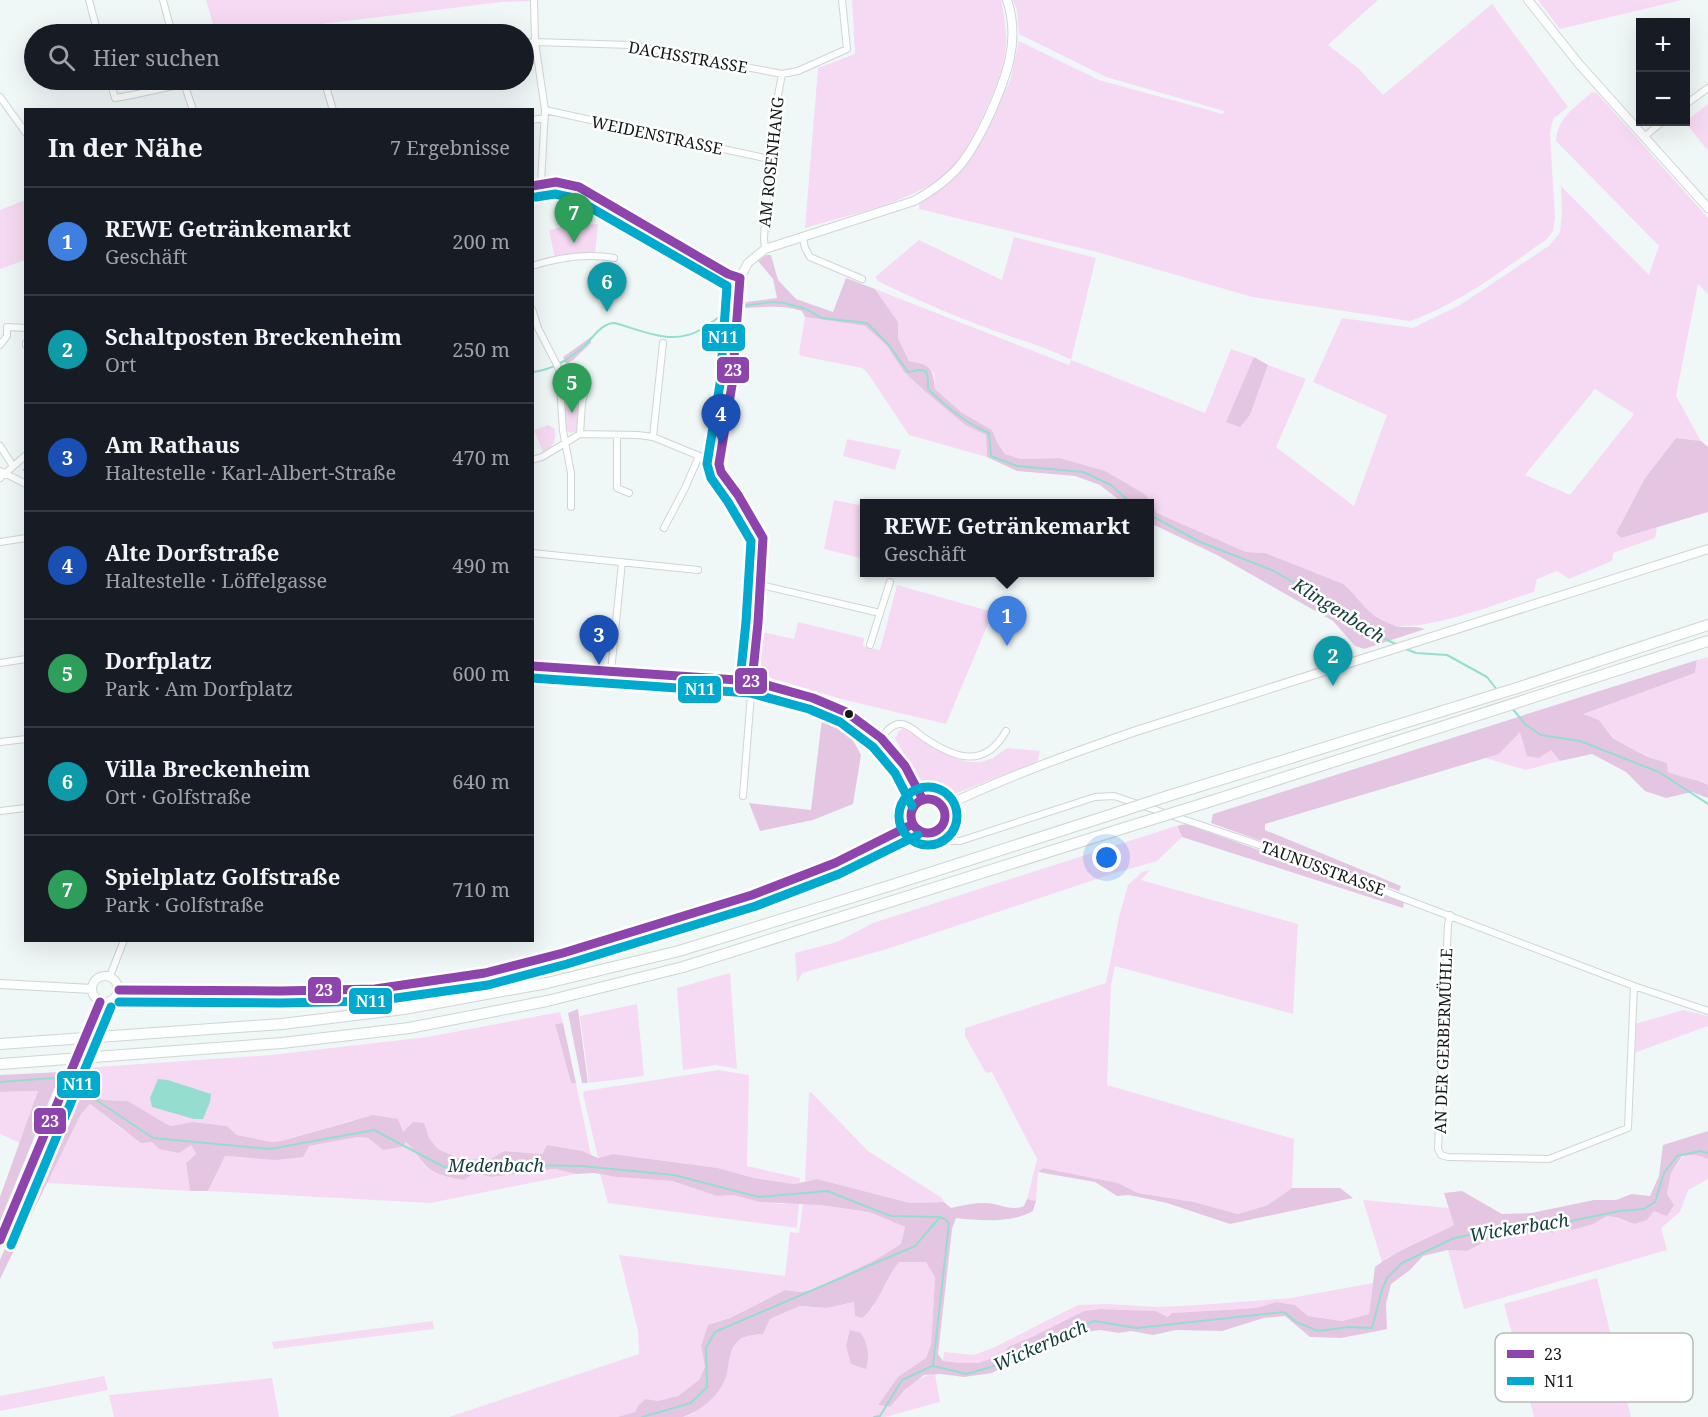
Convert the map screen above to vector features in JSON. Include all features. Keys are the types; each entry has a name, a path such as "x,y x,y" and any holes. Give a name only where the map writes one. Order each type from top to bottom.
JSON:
{"highway":[{"path":"0,1044 282,1024 404,1009 567,979 680,951 1517,688 1708,625"},
{"path":"0,1064 282,1043 409,1028 547,1001 695,963 1202,804 1708,641"}],"main road":[{"path":"922,800 905,766 881,738 859,720 832,705 796,692 752,681 761,585 762,534 721,472 719,464 732,385 740,278 748,263 765,249 903,206 925,195 945,180 968,155 985,126 1010,65 1013,36 1007,0"},
{"path":"1528,0 1561,43 1708,208"},
{"path":"943,807 989,785 1054,759 1708,549"},
{"path":"922,800 934,800 943,807 944,823 936,831 923,832 914,824 912,812 922,800"},
{"path":"119,990 281,991 375,988 485,973 702,911 790,882 835,863 914,824"},
{"path":"110,976 117,982 119,990 117,997 111,1002 100,1002 94,997 92,989 96,979 110,976"},
{"path":"0,984 92,989"},
{"path":"0,1240 100,1002"}],"street":[{"path":"88,0 95,24"},
{"path":"163,0 169,24"},
{"path":"534,0 536,42 545,110 541,183"},
{"name":"DACHSSTRASSE","path":"536,42 631,45 782,74 798,71 847,49 843,0"},
{"name":"AM ROSENHANG","path":"765,249 769,159 782,74"},
{"path":"1690,101 1708,88"},
{"path":"113,90 115,98 157,90"},
{"path":"186,90 192,108"},
{"path":"327,90 332,108"},
{"path":"0,97 24,130"},
{"name":"WEIDENSTRASSE","path":"545,110 769,159"},
{"path":"534,120 545,118"},
{"path":"1644,136 1657,126"},
{"path":"534,185 564,183 586,191 728,274 740,278"},
{"path":"803,238 810,257 862,279"},
{"path":"534,265 555,259 595,255 614,258"},
{"path":"0,345 7,336 7,327 24,328"},
{"path":"535,328 558,366 563,431 571,473 571,507"},
{"path":"652,437 663,343"},
{"path":"580,434 582,403 586,386"},
{"path":"534,459 549,454 580,434 652,437 719,464"},
{"path":"617,435 617,488 629,493"},
{"path":"0,446 13,466"},
{"path":"664,528 686,488 699,456"},
{"path":"2,474 24,457"},
{"path":"2,474 24,483"},
{"path":"0,542 24,538"},
{"path":"534,553 698,570"},
{"path":"611,672 622,562"},
{"path":"870,645 890,582"},
{"path":"761,585 879,613"},
{"path":"0,663 24,659"},
{"path":"534,666 752,681 743,796"},
{"path":"881,738 896,724 904,724 932,743 959,754 978,757 994,749 1006,731"},
{"path":"0,742 24,739"},
{"name":"TAUNUSSTRASSE","path":"936,831 948,841 960,841 1095,797 1114,796 1218,830 1450,915 1634,986 1708,1011"},
{"path":"0,811 24,808"},
{"name":"AN DER GERBERMÜHLE","path":"1450,915 1438,1149 1441,1155 1549,1159 1628,1128 1634,986"},
{"path":"110,976 123,942"}],"shaded area":[{"path":"206,0 534,0 321,24 213,24"},
{"path":"852,0 1001,0 1006,30 1005,55 993,92 973,136 961,157 942,176 907,197 805,228 818,68 855,54"},
{"path":"1013,0 1378,0 1328,45 1358,68 1383,95 1492,4 1568,107 1553,119 1550,133 1555,219 1553,231 1546,240 1463,296 1410,321 1252,297 1097,252 919,209 919,204 945,186 965,167 981,142 1010,81 1019,41 1099,80 1223,114 1224,111 1106,77 1019,34 1017,11"},
{"path":"1538,0 1682,0 1560,29"},
{"path":"1592,92 1597,93 1708,218 1708,294 1698,284 1676,396 1701,441 1676,438 1645,478 1616,533 1621,538 1657,527 1655,538 1613,553 1612,561 1569,579 1557,571 1537,579 1534,592 1448,619 1413,626 1398,626 1385,623 1366,609 1265,553 1246,552 1157,513 1154,508 1154,499 1148,499 1146,495 1059,458 1021,459 1005,454 992,430 961,412 935,389 934,373 909,361 898,338 898,322 875,289 1069,365 1071,360 1205,413 1231,349 1254,357 1250,415 1268,365 1306,379 1276,447 1354,506 1387,415 1313,382 1342,318 1413,328 1460,305 1550,245 1560,232 1561,186 1649,275 1659,246 1556,141 1557,132 1564,119","holes":["1595,389 1634,414 1570,495 1525,475"]},
{"path":"1708,104 1708,151 1688,126 1690,118"},
{"path":"24,200 24,260 0,269 0,210"},
{"path":"598,224 595,255 555,259 549,230 569,225"},
{"path":"1014,237 1096,258 1071,360 949,313 879,282 875,277 919,240 1002,280"},
{"path":"766,255 771,255 778,280 796,299 833,312 846,278 875,289 898,322 898,338 909,361 929,368 935,389 961,412 992,430 1005,454 1021,459 1059,458 1105,471 1146,495 1148,499 1118,499 1100,485 1075,476 1017,471 987,457 986,435 965,425 926,392 904,372 887,346 865,326 805,317 802,311 788,308 745,308 746,302 777,298 773,279 758,261"},
{"path":"805,317 865,326 887,346 904,372 965,425 986,435 987,457 909,435 862,368 801,356 799,353"},
{"path":"591,337 591,343 566,364 563,357"},
{"path":"1254,357 1268,365 1250,415 1240,427 1226,422"},
{"path":"565,395 579,396 577,431 570,433 566,430"},
{"path":"548,425 555,429 555,440 550,448 543,452 534,430"},
{"path":"1676,438 1701,441 1708,447 1708,512 1621,538 1616,533 1645,478"},
{"path":"847,439 901,450 895,470 843,456"},
{"path":"834,500 860,505 860,558 824,549"},
{"path":"1154,508 1157,513 1246,552 1265,553 1343,584 1370,612 1384,621 1396,626 1425,629 1364,649 1355,646 1333,621 1217,555 1154,525"},
{"path":"897,585 993,612 946,724 841,699 771,678 759,665 762,632 794,639 798,622 864,638 863,646 880,650"},
{"path":"1708,657 1708,785 1667,772 1667,763 1632,749 1614,738 1599,720 1582,714 1695,673 1697,660"},
{"path":"1697,660 1695,673 1583,714 1599,720 1613,738 1648,757 1667,763 1668,772 1708,785 1708,798 1692,792 1666,798 1645,791 1626,772 1592,754 1560,761 1551,750 1539,758 1527,756 1520,732 1499,754 1265,824 1265,830 1401,886 1399,891 1211,823 1213,814"},
{"path":"823,711 847,729 861,755 853,804 813,820 760,831 749,803 811,810"},
{"path":"903,729 950,756 967,762 981,762 993,758 1007,748 1040,751 1038,761 952,795 938,797 926,789 895,739 899,731"},
{"path":"1520,731 1551,750 1560,761 1526,770 1485,758 1499,754"},
{"path":"1186,824 1404,902 1403,908 1182,837 1177,826"},
{"path":"1176,826 1182,837 1157,861 887,949 802,973 797,983 795,953 837,942 873,923"},
{"path":"1150,870 1141,880 1298,924 1293,1014 1115,966 1111,985 1107,1085 1294,1139 1292,1188 1268,1205 1238,1214 1194,1202 1138,1193 1118,1183 1043,1168 1038,1172 1036,1201 1027,1199 1037,1159 992,1072 986,1073 965,1036 965,1028 1106,983 1128,885 1142,872"},
{"path":"730,973 737,1069 716,1065 683,1070 677,988"},
{"path":"637,1004 644,1076 589,1083 580,1016"},
{"path":"578,1009 588,1083 582,1083 568,1013"},
{"path":"1683,1010 1708,1016 1708,1026 1634,1053 1635,1024"},
{"path":"560,1012 563,1023 555,1024 571,1083 576,1083 591,1155 548,1145 542,1154 504,1151 489,1160 458,1158 438,1149 429,1138 353,1120 272,1142 237,1135 227,1126 193,1122 170,1126 128,1101 104,1100 88,1092 89,1079 79,1077 83,1068 271,1055 427,1037"},
{"path":"563,1023 576,1083 571,1083 555,1024"},
{"path":"719,1070 749,1075 747,1166 800,1178 800,1182 794,1184 754,1178 718,1168 613,1154 598,1158 583,1094 585,1091"},
{"path":"61,1072 0,1221 0,1197 38,1091 0,1092 0,1075"},
{"path":"79,1077 89,1078 88,1093 104,1100 128,1101 170,1126 193,1122 227,1126 237,1135 272,1142 373,1115 398,1119 403,1132 413,1122 424,1123 429,1138 438,1149 458,1158 489,1160 504,1151 542,1154 547,1145 582,1151 598,1158 613,1154 718,1168 754,1178 794,1184 817,1179 910,1203 944,1202 951,1208 968,1204 990,1203 1019,1208 1024,1206 1027,1199 1036,1201 1033,1211 1015,1218 985,1220 956,1218 952,1229 938,1354 943,1361 960,1363 978,1363 1001,1355 1008,1347 1084,1311 1100,1309 1156,1311 1168,1317 1172,1313 1256,1308 1277,1302 1295,1305 1308,1316 1342,1321 1369,1314 1375,1267 1403,1249 1454,1225 1444,1193 1462,1191 1502,1214 1531,1213 1594,1200 1616,1200 1632,1194 1650,1196 1659,1176 1663,1145 1708,1131 1708,1159 1696,1155 1682,1156 1671,1173 1667,1194 1674,1205 1667,1216 1654,1211 1647,1220 1634,1224 1607,1216 1593,1224 1572,1230 1558,1227 1553,1233 1539,1230 1520,1236 1498,1235 1467,1251 1448,1250 1423,1256 1410,1270 1391,1284 1386,1304 1387,1329 1383,1330 1341,1338 1310,1337 1285,1316 1264,1318 1222,1331 1176,1330 1153,1335 1131,1331 1119,1333 1100,1330 1074,1334 1038,1349 992,1373 964,1377 941,1374 924,1375 905,1390 890,1407 878,1405 898,1377 926,1358 931,1344 935,1277 926,1262 899,1262 878,1298 862,1318 855,1316 854,1302 827,1308 800,1306 770,1319 763,1334 739,1340 731,1353 721,1388 697,1410 683,1417 617,1417 635,1412 645,1399 658,1401 678,1396 699,1380 705,1367 701,1346 708,1325 730,1318 785,1290 801,1292 815,1289 875,1260 901,1244 905,1227 869,1212 819,1205 760,1202 733,1195 717,1196 672,1181 594,1173 576,1174 555,1169 491,1177 474,1173 464,1180 432,1171 406,1142 401,1147 383,1150 368,1138 358,1137 309,1146 303,1157 276,1160 225,1156 208,1191 190,1191 186,1163 196,1154 191,1145 179,1153 159,1149 152,1142 141,1143 90,1104 81,1114 0,1279 0,1260"},
{"path":"158,1079 211,1094 203,1119 194,1119 152,1107 150,1098"},
{"path":"38,1091 20,1143 0,1134 0,1092"},
{"path":"811,1092 868,1151 942,1198 944,1202 910,1203 817,1179 805,1181 809,1093"},
{"path":"90,1104 124,1131 152,1142 191,1145 196,1154 186,1163 190,1191 47,1183 81,1114"},
{"path":"358,1137 368,1138 383,1150 406,1142 431,1171 464,1180 474,1173 491,1177 555,1169 576,1174 430,1203 208,1191 225,1156 245,1158"},
{"path":"1696,1155 1708,1159 1708,1179 1688,1190 1680,1212 1661,1228 1667,1250 1464,1309 1448,1250 1467,1251 1498,1235 1520,1236 1539,1230 1553,1233 1558,1227 1583,1225 1607,1216 1634,1224 1667,1194 1671,1173 1683,1156"},
{"path":"1043,1168 1118,1183 1138,1193 1194,1202 1238,1214 1268,1205 1292,1188 1340,1188 1353,1198 1230,1224 1167,1203 1129,1195 1117,1196 1095,1182 1038,1172"},
{"path":"600,1174 672,1181 717,1196 733,1195 780,1204 799,1203 797,1228 608,1203"},
{"path":"1363,1200 1449,1208 1454,1225 1382,1262"},
{"path":"803,1203 869,1212 905,1227 901,1244 875,1260 815,1289 801,1292 785,1290 730,1318 709,1325 701,1346 705,1367 699,1380 678,1396 658,1402 645,1399 635,1412 617,1417 449,1417 639,1354 638,1331 619,1255 785,1276 790,1232 799,1233"},
{"path":"898,1262 927,1262 935,1276 931,1344 926,1358 878,1405 890,1407 915,1382 935,1374 940,1402 885,1417 683,1417 692,1414 726,1375 729,1356 737,1341 747,1336 763,1334 770,1319 800,1306 827,1308 855,1302 872,1309 888,1276"},
{"path":"1597,1278 1610,1333 1512,1333 1504,1304"},
{"path":"1373,1283 1369,1314 1342,1321 1308,1316 1295,1305 1278,1302 1256,1308 1172,1313 1168,1317 1156,1311 1100,1309 1084,1311 1008,1347 1001,1355 978,1363 943,1361 944,1352 974,1355 995,1347 1078,1305 1157,1307 1199,1305 1291,1298"},
{"path":"433,1321 434,1329 274,1349 272,1342"},
{"path":"850,1330 861,1333 865,1341 868,1350 866,1369 851,1364 846,1346"},
{"path":"104,1376 108,1390 0,1411 0,1396"},
{"path":"272,1378 279,1417 114,1417 109,1395"},
{"path":"1530,1402 1627,1402 1631,1417 1534,1417"}],"waterway":[{"name":"Klingenbach","path":"742,306 772,302 784,303 806,309 822,318 867,323 889,345 908,372 926,371 928,389 957,414 989,433 991,456 1017,466 1083,472 1111,485 1126,499"},
{"name":"Klingenbach","path":"534,372 547,369 566,359 606,325 615,323 658,336 679,337 700,330 736,307"},
{"name":"Klingenbach","path":"1154,517 1200,542 1272,570 1329,603 1363,629 1398,645"},
{"name":"Klingenbach","path":"1406,649 1416,653 1447,655 1487,677 1498,691"},
{"name":"Klingenbach","path":"1511,707 1526,725 1541,735 1580,741 1659,772 1708,804"},
{"name":"Medenbach","path":"0,1082 53,1078 62,1082"},
{"name":"Medenbach","path":"68,1084 77,1087 153,1138 270,1149 374,1130 444,1167 472,1164 582,1166 674,1175 759,1197 827,1191 891,1216 940,1217"},
{"name":"Wickerbach","path":"642,1417 691,1403 707,1387 706,1348 715,1332 915,1246 940,1217 949,1223 933,1366 967,1374 1004,1363 1094,1321 1137,1328 1284,1312 1296,1322 1318,1331 1349,1327 1372,1328 1387,1278 1402,1263 1452,1239 1492,1229 1571,1221 1619,1211 1644,1209 1655,1202 1664,1173 1677,1156 1700,1151 1708,1153"},
{"path":"874,1417 880,1416 902,1380 932,1366"}],"transit line":[{"name":"23","path":"534,186 556,182 579,187 728,274 740,278 732,385 719,464 721,472 738,495 763,538 752,681"},
{"name":"N11","path":"536,197 555,194 574,198 727,286 720,384 707,464 711,478 751,541 740,680"},
{"name":"23","path":"534,666 752,681 813,698 846,712 881,738 905,766 923,800"},
{"name":"N11","path":"534,678 750,693 809,709 840,722 873,747 895,773 912,806"},
{"name":"N11","path":"928,787 939,789 952,800 957,816 955,827 944,840 928,845 917,843 904,832 899,816 901,805 912,792 928,787"},
{"name":"23","path":"928,799 940,804 945,816 940,828 928,833 916,828 911,816 916,804 928,799"},
{"name":"23","path":"119,990 375,989 485,973 563,953 752,895 835,863 913,824"},
{"name":"N11","path":"119,1002 375,1001 488,985 567,964 756,906 839,874 918,835"},
{"name":"23","path":"0,1240 100,1002"},
{"name":"N11","path":"11,1245 111,1007"}],"place":[{"name":"Spielplatz Golfstraße","path":"574,243"},
{"name":"Villa Breckenheim","path":"607,312"},
{"name":"Dorfplatz","path":"572,413"},
{"name":"Alte Dorfstraße","path":"721,444"},
{"name":"REWE Getränkemarkt","path":"1007,646"},
{"name":"Am Rathaus","path":"599,665"},
{"name":"Schaltposten Breckenheim","path":"1333,686"}]}
